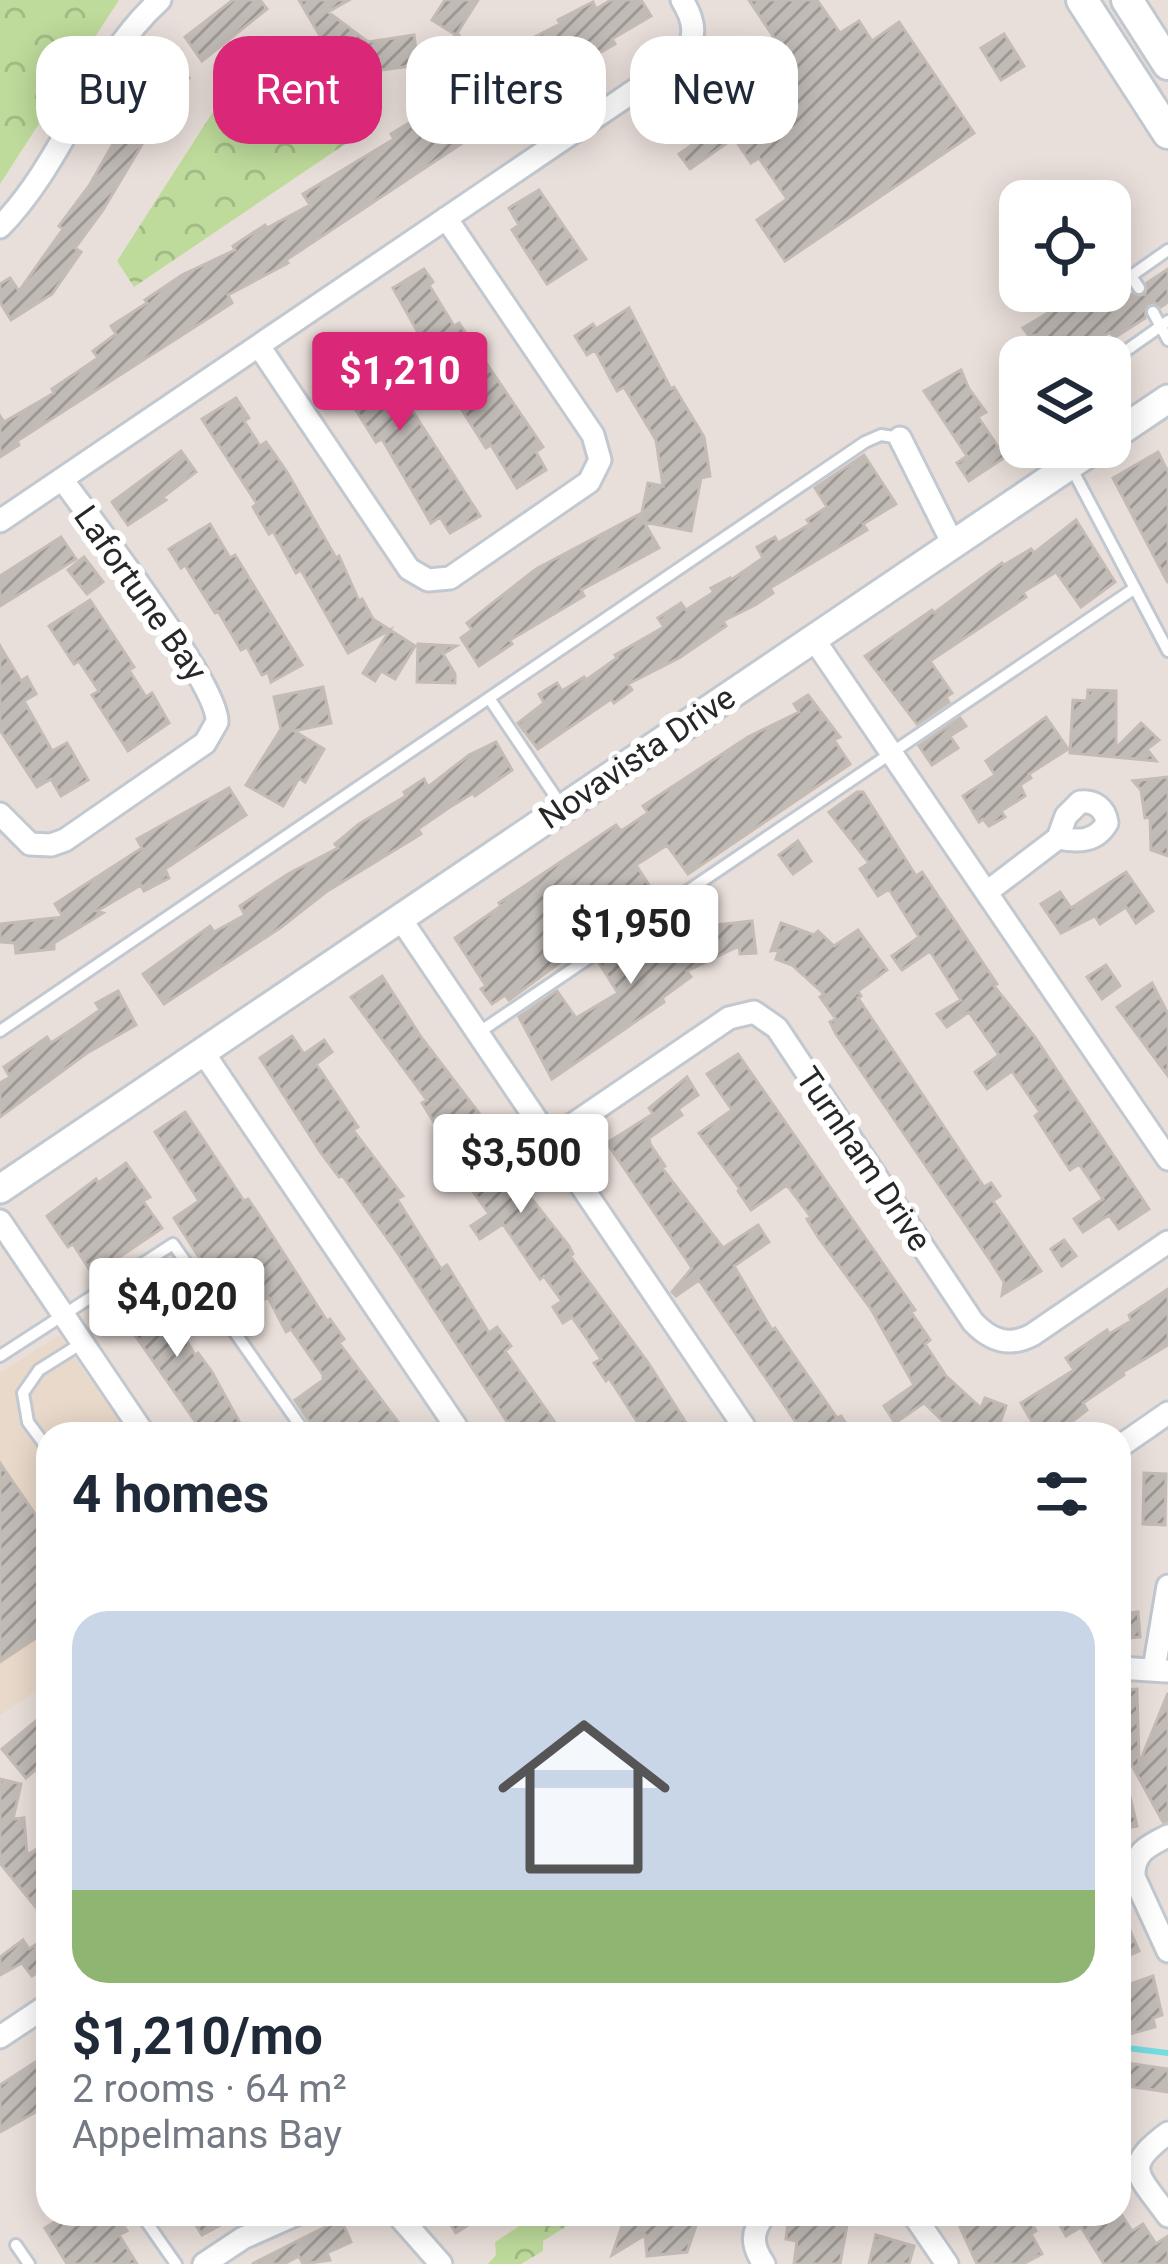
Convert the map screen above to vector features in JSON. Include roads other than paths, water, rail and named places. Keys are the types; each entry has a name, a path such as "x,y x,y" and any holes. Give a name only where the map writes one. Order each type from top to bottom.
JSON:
{"main road":[{"path":"1082,0 1168,133"},
{"path":"1126,0 1168,64"}],"street":[{"path":"0,227 28,193 129,33 160,0"},
{"path":"0,520 681,59 694,32 682,0"},
{"path":"259,346 409,569 428,580 450,578 589,482 600,460 593,435 446,218"},
{"path":"1131,424 1168,399"},
{"path":"900,438 953,544"},
{"name":"Novavista Drive","path":"0,1189 1066,468"},
{"name":"Lafortune Bay","path":"0,814 30,844 65,840 205,743 217,722 215,702 136,580 62,479"},
{"path":"813,638 1168,1160"},
{"path":"987,892 1058,838"},
{"path":"400,918 741,1422"},
{"name":"Turnham Drive","path":"550,1140 729,1018 754,1012 777,1028 973,1322 990,1336 1010,1342 1033,1335 1168,1242"},
{"path":"202,1052 453,1422"},
{"path":"0,1221 131,1422"},
{"path":"1131,1439 1168,1413"},
{"path":"1131,1669 1161,1670 1168,1586"},
{"path":"1168,1836 1145,1847 1134,1866 1134,1877 1168,1951"},
{"path":"0,2037 36,2013"},
{"path":"1168,2133 1142,2153 1138,2164 1143,2181 1168,2216"},
{"path":"204,2264 270,2226"},
{"path":"408,2226 441,2264"},
{"path":"758,2226 753,2242 764,2264"},
{"path":"922,2226 946,2264"}],"lane":[{"path":"1139,289 1132,276 1168,250"},
{"path":"1149,263 1157,276"},
{"path":"1153,312 1164,324 1168,340"},
{"path":"1131,347 1164,324"},
{"path":"0,1031 865,442 881,435 900,438"},
{"path":"1072,468 1168,652"},
{"path":"478,1034 1135,588"},
{"path":"489,698 563,807"},
{"path":"0,1356 163,1248 176,1245 298,1422"},
{"path":"36,1433 28,1422 23,1394 39,1370 82,1342"},
{"path":"149,2226 176,2264"},
{"path":"16,2245 29,2264"}],"waterway":[{"path":"1131,2048 1168,2053"}]}
